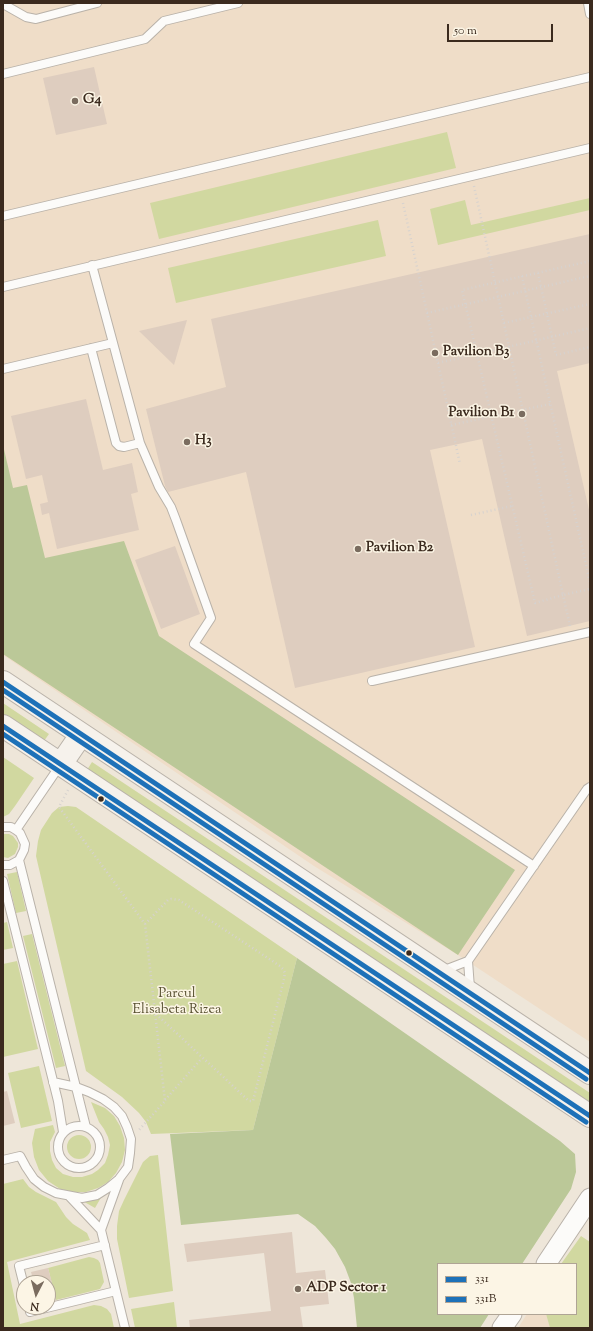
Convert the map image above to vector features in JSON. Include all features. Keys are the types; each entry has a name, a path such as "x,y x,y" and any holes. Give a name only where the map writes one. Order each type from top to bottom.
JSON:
{"main road":[{"path":"3,682 590,1073"},
{"path":"3,726 590,1116"},
{"path":"61,764 81,735"}],"street":[{"path":"547,1263 590,1198"},
{"path":"502,1328 511,1315"}],"lane":[{"path":"3,4 26,17 36,19 98,3"},
{"path":"3,74 145,39 164,21 238,3"},
{"path":"588,3 590,14"},
{"path":"3,216 590,77"},
{"path":"3,286 590,148"},
{"path":"92,265 140,443 159,487 171,507 211,618 194,644 534,866"},
{"path":"3,369 113,343"},
{"path":"91,348 116,443 124,447 140,443"},
{"path":"372,681 590,632"},
{"path":"16,830 61,764"},
{"path":"438,972 468,961 587,789 590,787"},
{"path":"3,827 11,827 20,833 25,844 19,860 10,865 3,865"},
{"path":"19,860 86,1127"},
{"path":"3,881 64,1132"},
{"path":"468,961 470,994"},
{"path":"53,1082 76,1087 103,1099 114,1107 122,1116 131,1139 128,1167 120,1179 101,1230 124,1328"},
{"path":"74,1126 86,1127 96,1135 100,1148 98,1155 89,1165 76,1167 70,1166 64,1162 58,1150 58,1144 60,1137 64,1132 74,1126"},
{"path":"3,1160 20,1156 34,1179 44,1187 56,1193 69,1196 82,1198 97,1195 120,1179"},
{"path":"69,1196 101,1230"},
{"path":"21,1275 19,1266 104,1245"},
{"path":"56,1305 116,1290"}],"path":[{"path":"472,175 572,636"},
{"path":"400,193 460,464"},
{"path":"590,261 462,290 535,603 590,589"},
{"path":"538,273 556,354 590,347"},
{"path":"522,276 590,583"},
{"path":"427,313 590,276"},
{"path":"504,323 590,304"},
{"path":"438,363 590,328"},
{"path":"451,425 550,404"},
{"path":"471,515 512,506"},
{"path":"70,788 59,807 145,924 165,1101"},
{"path":"145,924 168,900 179,900 283,969 284,979 254,1100 251,1102 155,1013"},
{"path":"131,1139 202,1058"}],"shaded area":[{"path":"3,3 590,3 590,1042 458,955 314,866 3,655"},
{"path":"526,1315 546,1315 550,1328 518,1328"}],"green space":[{"path":"447,132 456,168 159,239 150,203"},
{"path":"590,198 590,210 438,245 430,209 465,200 471,225"},
{"path":"378,220 386,256 176,303 168,268"},
{"path":"3,445 13,488 27,485 45,558 124,541 159,636 515,870 458,955 3,654"},
{"path":"3,703 49,734 44,741 3,714"},
{"path":"3,757 34,778 9,814 3,817"},
{"path":"92,762 590,1093 590,1105 87,770"},
{"name":"Parcul Elisabeta Rizea","path":"59,807 76,807 297,958 253,1130 151,1134 146,1122 139,1113 122,1097 86,1071 36,856 41,830 52,813"},
{"path":"3,834 13,836 18,843 15,854 8,858 3,857"},
{"path":"17,872 26,911 16,913 7,874"},
{"path":"7,922 13,948 3,950 3,923"},
{"path":"32,934 65,1066 56,1068 23,936"},
{"path":"297,958 560,1141 575,1154 576,1172 571,1189 523,1263 437,1263 437,1315 488,1315 480,1328 357,1328 354,1298 351,1283 345,1267 335,1249 326,1238 315,1226 298,1214 181,1225 170,1134 253,1130"},
{"path":"17,961 38,1049 3,1057 3,964"},
{"path":"39,1066 52,1121 21,1128 8,1073"},
{"path":"91,1102 105,1108 114,1116 120,1126 124,1138 125,1150 122,1162 116,1173 108,1182 98,1188 86,1192 74,1192 60,1189 48,1181 39,1170 34,1157 32,1143 35,1129 53,1125 55,1132 50,1142 50,1151 56,1168 63,1174 73,1177 82,1177 92,1174 105,1163 110,1145 108,1137 99,1122"},
{"path":"79,1135 84,1136 90,1142 90,1152 84,1158 79,1159 74,1158 68,1152 67,1147 68,1142 74,1136"},
{"path":"158,1155 173,1291 129,1298 117,1239 119,1211 143,1162 150,1156"},
{"path":"23,1179 29,1187 36,1192 56,1202 66,1217 73,1224 87,1233 90,1240 7,1262 16,1305 16,1315 18,1315 20,1324 94,1305 107,1309 111,1314 114,1328 3,1328 3,1184"},
{"path":"103,1194 95,1208 81,1200"},
{"path":"581,1236 590,1242 590,1328 550,1328 546,1315 577,1315 577,1263 562,1263"},
{"path":"89,1257 94,1258 100,1263 104,1282 100,1289 56,1300 56,1275 50,1275 48,1268"},
{"path":"174,1302 177,1328 135,1328 131,1309"}],"building":[{"name":"G4","path":"94,67 107,124 56,135 43,78"},
{"path":"590,234 590,363 557,371 590,514 590,621 527,636 482,439 430,450 475,647 295,688 246,472 168,492 165,486 146,409 226,387 211,319"},
{"path":"187,320 174,365 139,331"},
{"path":"86,399 103,470 132,463 138,492 131,494 139,530 57,549 49,513 42,515 40,504 48,502 42,475 26,479 11,416"},
{"path":"175,546 200,614 161,629 135,560"},
{"path":"7,1091 15,1123 3,1126 3,1092"},
{"name":"ADP Sector 1","path":"292,1232 296,1273 325,1270 329,1304 300,1307 303,1328 190,1328 189,1320 271,1311 264,1253 187,1262 184,1244"},
{"path":"48,1268 50,1275 32,1275 31,1272"}],"transit line":[{"name":"331","path":"3,682 590,1073"},
{"name":"331B","path":"3,690 586,1079"},
{"name":"331","path":"3,726 590,1116"},
{"name":"331B","path":"3,734 586,1122"}],"place":[{"name":"G4","path":"75,101"},
{"name":"Pavilion B3","path":"435,353"},
{"name":"Pavilion B1","path":"522,414"},
{"name":"H3","path":"187,442"},
{"name":"Pavilion B2","path":"358,549"},
{"name":"ADP Sector 1","path":"298,1289"}]}
